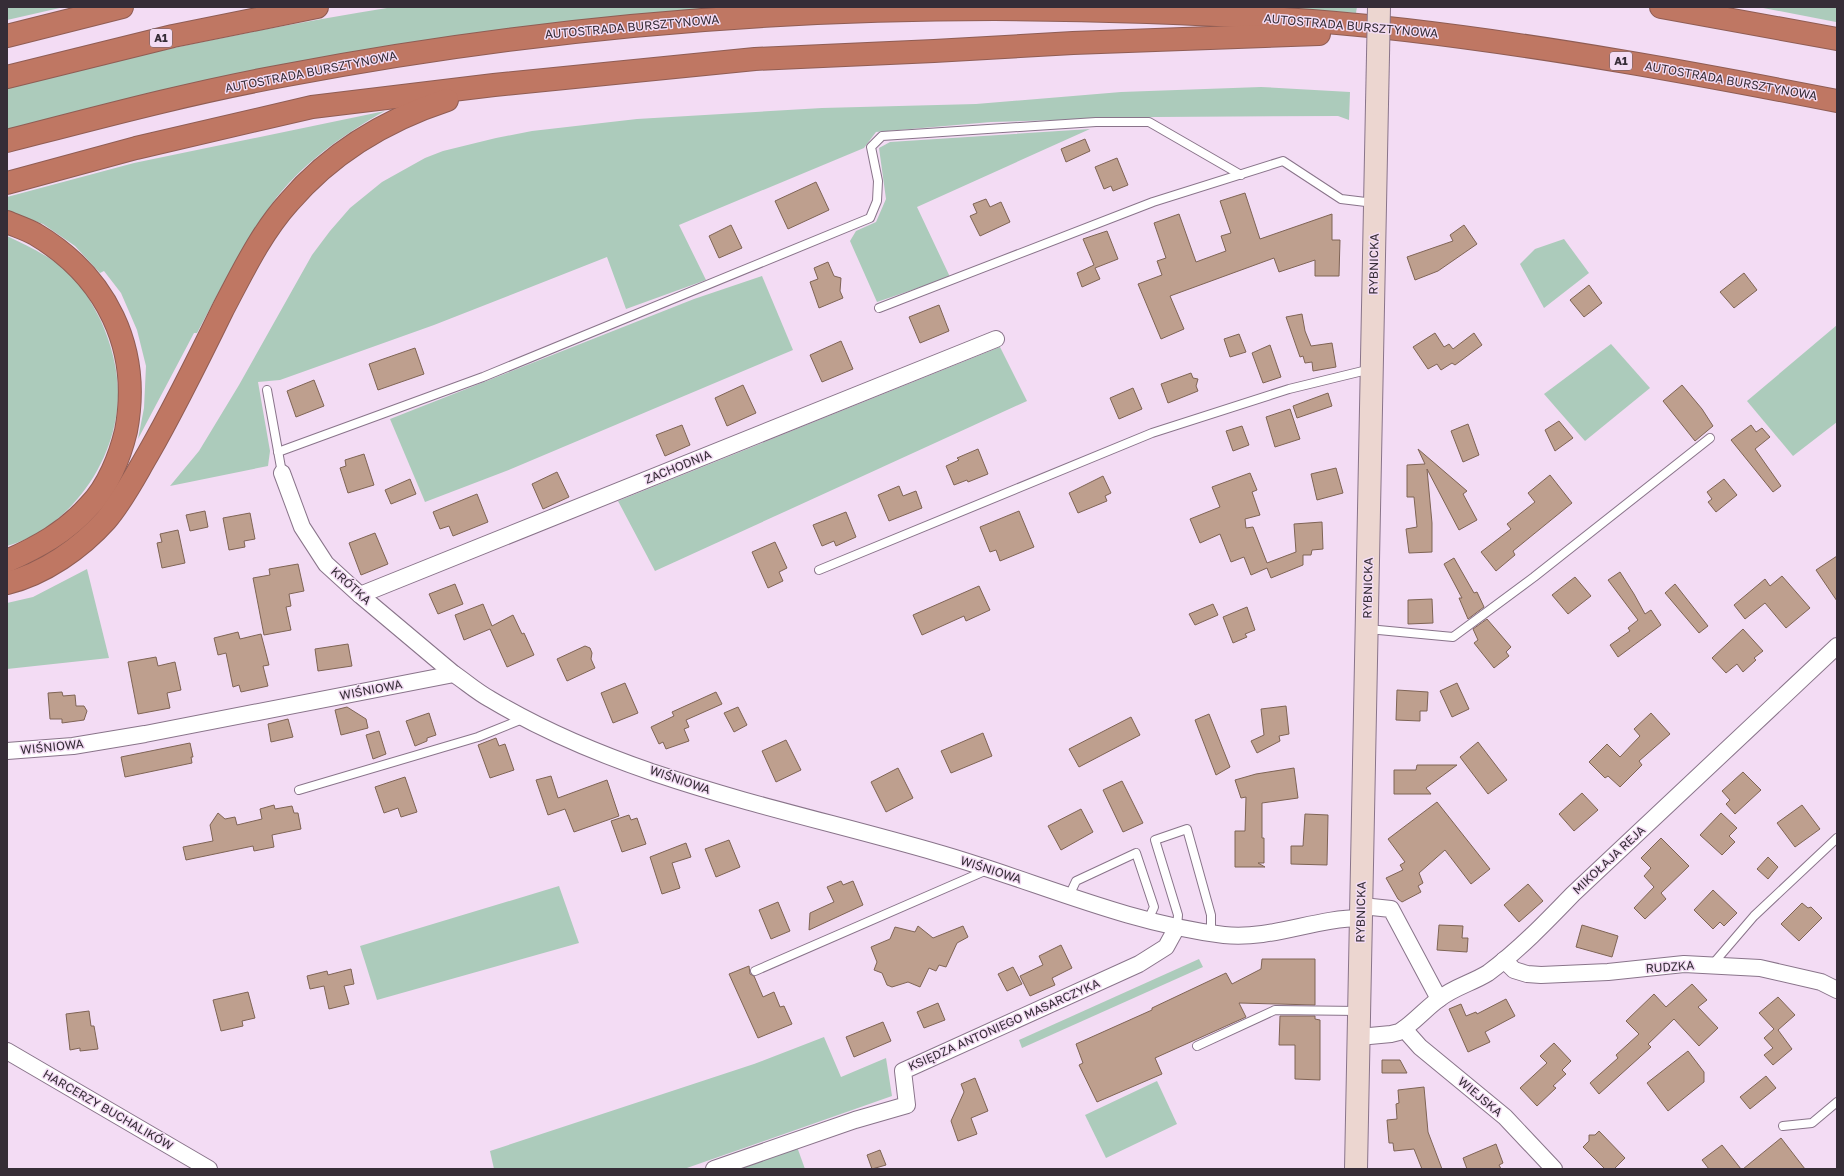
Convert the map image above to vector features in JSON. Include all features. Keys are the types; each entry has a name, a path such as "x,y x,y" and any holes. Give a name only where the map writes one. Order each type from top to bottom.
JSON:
{"highway":[{"path":"7,36 122,7"},
{"name":"A1","path":"7,77 172,36 317,7"},
{"path":"1661,7 1837,39"},
{"name":"AUTOSTRADA BURSZTYNOWA","path":"7,141 122,111 286,75 515,38 663,22 776,14 918,9 1054,8 1272,18 1404,30 1638,64 1837,100"},
{"path":"7,183 136,148 312,107 494,85 755,59 934,51 1080,42 1404,30"},
{"path":"7,583 52,564 80,545 106,520 126,493 160,434 240,276 288,202 339,153 373,132 418,110 494,85"},
{"path":"7,222 33,233 62,251 88,277 110,310 116,322 123,340 130,378 129,414 122,448 107,480 91,505 67,529 41,545 7,561"}],"street":[{"name":"RYBNICKA","path":"1356,1169 1379,7"},
{"name":"ZACHODNIA","path":"360,595 996,339"},
{"name":"KRÓTKA","path":"282,473 302,527 326,564 360,595 454,674"},
{"name":"MIKOŁAJA REJA","path":"1359,1037 1391,1034 1404,1029 1439,999 1460,986 1478,979 1504,960 1534,935 1573,894 1837,646"},
{"name":"WIŚNIOWA","path":"7,751 73,746 145,734 454,674 489,699 525,718 567,739 636,766 739,800 938,853 1133,917 1177,927 1248,936 1344,919 1362,912 1391,909 1439,999"},
{"name":"KSIĘDZA ANTONIEGO MASARCZYKA","path":"714,1169 855,1120 907,1104 903,1071 1139,964 1166,947 1177,927"},
{"name":"RUDZKA","path":"1504,960 1512,968 1519,972 1541,975 1608,972 1684,964 1760,968 1821,982 1837,990"},
{"name":"WIEJSKA","path":"1404,1029 1420,1047 1504,1117 1554,1169"},
{"name":"HARCERZY BUCHALIKÓW","path":"7,1051 209,1169"}],"lane":[{"path":"278,452 483,377 870,218 878,201 878,181 871,147 882,136 1080,123 1149,122 1241,174"},
{"path":"879,308 1153,202 1283,161 1341,199 1375,203"},
{"path":"819,570 1152,433 1289,388 1372,369"},
{"path":"267,390 282,473"},
{"path":"1367,628 1453,637 1534,577 1710,438"},
{"path":"298,790 478,737 525,718"},
{"path":"1177,927 1178,915 1156,840 1187,829 1211,914 1210,932"},
{"path":"1711,965 1754,916 1837,838"},
{"path":"1069,896 1076,881 1136,853 1154,907 1148,920"},
{"path":"755,971 990,869"},
{"path":"1197,1046 1276,1010 1360,1011"},
{"path":"1783,1126 1812,1123 1837,1102"}],"green space":[{"path":"7,7 64,7 7,20"},
{"path":"393,7 727,7 541,25 360,51 183,86 7,131 7,88 151,53 296,24"},
{"path":"1272,7 1357,7 1356,13"},
{"path":"1758,7 1837,7 1837,22 1836,22"},
{"path":"1261,87 1350,92 1349,120 1338,116 1155,117 991,122 876,132 864,148 679,225 706,280 626,309 607,257 434,325 280,380 258,382 270,451 268,466 170,486 199,451 239,385 312,255 330,231 350,208 382,182 425,158 443,151 532,131 637,119 822,108 976,104 1121,92"},
{"path":"385,111 353,130 323,152 308,164 282,190 260,220 197,333 194,333 138,439 144,408 146,366 137,330 121,293 104,271 100,273 75,246 43,224 7,211 7,197 134,163"},
{"path":"1090,129 917,207 950,277 877,302 850,241 856,231 876,222 886,199 879,148 890,142"},
{"path":"7,236 46,256 67,271 82,288 101,321 109,342 117,376 118,399 113,432 105,454 95,475 82,494 66,511 48,526 28,538 7,546"},
{"path":"1564,239 1589,273 1544,308 1520,264 1535,249"},
{"path":"762,276 793,350 511,469 425,502 390,419 694,299"},
{"path":"1837,325 1837,422 1793,456 1747,401"},
{"path":"1611,344 1650,388 1585,441 1544,394"},
{"path":"1000,347 1027,401 655,571 618,501"},
{"path":"87,569 109,658 7,669 7,603 33,597"},
{"path":"559,886 579,943 377,1000 360,946"},
{"path":"1199,959 1203,967 1022,1048 1019,1040"},
{"path":"824,1037 841,1077 886,1058 892,1096 684,1169 494,1169 490,1151 754,1064"},
{"path":"1157,1081 1177,1124 1106,1158 1085,1115"},
{"path":"796,1144 805,1169 732,1169"}],"building":[{"path":"1085,139 1090,151 1066,162 1061,149"},
{"path":"1117,158 1128,185 1113,191 1111,186 1104,189 1095,167"},
{"path":"816,182 829,210 788,229 775,201"},
{"path":"1245,193 1260,239 1332,214 1332,240 1340,240 1339,276 1315,276 1315,260 1279,272 1274,258 1170,296 1184,329 1161,339 1138,284 1162,275 1157,261 1166,258 1154,223 1179,214 1196,262 1226,251 1221,236 1231,233 1220,201"},
{"path":"986,199 990,207 1001,202 1010,222 980,236 970,216 977,213 973,204"},
{"path":"731,225 742,248 719,258 709,236"},
{"path":"1464,225 1477,244 1438,271 1415,280 1407,257 1453,241 1450,235"},
{"path":"1107,231 1118,259 1095,268 1100,279 1082,287 1077,273 1094,265 1083,239"},
{"path":"828,262 834,276 841,278 840,291 843,298 819,308 810,282 818,279 814,268"},
{"path":"1744,273 1757,290 1734,308 1720,292"},
{"path":"1589,285 1602,303 1584,317 1570,300"},
{"path":"939,305 949,331 920,343 909,317"},
{"path":"1302,314 1305,331 1311,346 1332,343 1336,367 1313,371 1312,362 1305,363 1303,356 1300,357 1286,317"},
{"path":"1435,333 1444,347 1449,344 1453,349 1474,333 1482,345 1455,365 1452,363 1441,370 1437,364 1428,369 1413,347"},
{"path":"1239,334 1246,352 1230,357 1224,339"},
{"path":"841,341 853,369 822,382 810,355"},
{"path":"1270,345 1281,377 1263,383 1252,353"},
{"path":"415,348 424,374 378,390 369,364"},
{"path":"1191,373 1193,378 1198,379 1196,386 1198,391 1168,403 1161,384"},
{"path":"314,380 324,406 296,417 287,391"},
{"path":"743,385 756,413 727,426 715,398"},
{"path":"1682,385 1702,409 1713,426 1695,441 1663,401"},
{"path":"1133,388 1142,409 1119,419 1110,398"},
{"path":"1328,393 1332,406 1297,418 1293,406"},
{"path":"1290,409 1300,439 1275,447 1266,417"},
{"path":"1559,421 1573,438 1555,451 1545,430"},
{"path":"1468,424 1479,455 1463,462 1451,431"},
{"path":"682,425 690,445 665,456 656,435"},
{"path":"1751,425 1756,432 1762,428 1770,437 1755,449 1781,486 1773,492 1731,440"},
{"path":"1242,426 1249,445 1233,451 1226,431"},
{"path":"978,449 988,474 968,482 967,480 954,485 946,466 959,460 957,458"},
{"path":"1418,449 1467,491 1463,494 1477,520 1459,530 1427,469 1432,523 1432,552 1409,553 1406,529 1417,527 1414,497 1407,497 1407,465 1425,464"},
{"path":"364,454 374,485 348,493 340,468 346,466 345,460"},
{"path":"1336,468 1343,493 1317,500 1311,474"},
{"path":"557,472 569,497 543,509 532,484"},
{"path":"1250,473 1257,490 1252,492 1260,515 1245,519 1246,528 1253,527 1267,563 1296,552 1294,524 1322,522 1323,549 1312,550 1311,555 1303,555 1303,565 1271,578 1267,568 1251,575 1244,557 1231,562 1220,534 1200,543 1190,519 1220,507 1212,487"},
{"path":"1550,475 1572,503 1513,551 1515,555 1496,571 1481,552 1511,529 1507,524 1535,502 1528,493"},
{"path":"1103,476 1111,493 1105,496 1107,501 1078,513 1069,493"},
{"path":"410,479 416,494 391,504 385,490"},
{"path":"1724,479 1737,495 1716,512 1708,502 1712,499 1707,492"},
{"path":"899,486 903,496 916,491 922,508 889,521 878,495"},
{"path":"477,494 488,522 453,536 449,526 440,529 433,512"},
{"path":"205,511 208,527 190,531 186,515"},
{"path":"1019,511 1034,547 1000,561 996,550 990,552 980,527"},
{"path":"846,512 856,537 836,546 834,541 822,546 813,525"},
{"path":"250,513 255,539 244,541 245,547 229,550 223,518"},
{"path":"178,530 185,563 162,568 157,543 162,542 160,534"},
{"path":"375,533 388,564 361,575 349,543"},
{"path":"775,542 787,568 779,572 783,581 768,588 752,552"},
{"path":"1837,556 1837,601 1816,570"},
{"path":"1454,558 1474,593 1477,592 1484,607 1468,619 1459,598 1462,598 1444,564"},
{"path":"298,564 304,591 289,594 291,606 286,607 291,630 264,635 253,578 270,575 269,569"},
{"path":"1620,572 1645,614 1651,610 1661,625 1618,657 1610,645 1630,631 1628,628 1638,620 1608,580"},
{"path":"1782,576 1810,608 1786,628 1765,603 1745,619 1734,605 1765,579 1770,586"},
{"path":"1575,577 1591,596 1568,614 1552,595"},
{"path":"455,584 463,604 438,614 429,594"},
{"path":"1675,584 1708,626 1699,633 1665,593"},
{"path":"979,586 990,610 966,621 964,616 922,635 913,615"},
{"path":"1432,599 1433,623 1408,624 1408,600"},
{"path":"483,604 492,626 513,615 522,634 524,633 534,655 507,667 490,629 464,640 455,615"},
{"path":"1213,604 1218,615 1195,625 1189,614"},
{"path":"1247,607 1255,630 1245,634 1247,637 1233,643 1223,617"},
{"path":"1487,619 1511,647 1506,652 1509,656 1494,668 1474,643 1478,640 1473,629"},
{"path":"1743,629 1763,651 1754,658 1756,660 1743,672 1737,664 1726,673 1712,658"},
{"path":"238,632 240,639 261,634 269,665 263,666 268,686 241,692 239,685 233,687 226,653 218,655 214,638"},
{"path":"348,644 352,666 318,671 315,649"},
{"path":"585,646 590,648 592,653 591,659 595,668 567,681 557,659"},
{"path":"156,657 158,666 175,662 181,690 167,693 170,708 138,714 128,662"},
{"path":"625,683 638,713 613,723 601,693"},
{"path":"1457,683 1469,709 1452,717 1440,691"},
{"path":"1397,690 1428,692 1427,711 1420,711 1420,721 1396,720"},
{"path":"62,692 63,696 75,695 76,706 84,706 87,711 84,720 62,723 62,719 50,719 48,693"},
{"path":"716,692 722,704 686,720 689,727 684,729 689,741 666,749 663,742 659,744 651,727 674,716 672,712"},
{"path":"1286,706 1289,734 1279,736 1280,741 1257,753 1251,741 1264,735 1261,709"},
{"path":"347,707 366,719 368,728 341,735 335,710"},
{"path":"738,707 747,725 734,732 724,713"},
{"path":"429,713 436,735 427,738 427,741 415,746 406,721"},
{"path":"1651,713 1670,734 1639,761 1642,765 1620,787 1608,776 1605,778 1589,762 1607,744 1620,757 1640,736 1634,729"},
{"path":"1209,714 1230,767 1216,775 1195,720"},
{"path":"1131,717 1140,735 1079,767 1069,749"},
{"path":"288,719 293,737 271,742 268,724"},
{"path":"379,731 386,754 373,759 366,735"},
{"path":"983,733 992,756 951,773 941,751"},
{"path":"496,738 499,746 505,744 514,770 490,778 478,745"},
{"path":"786,740 801,770 776,782 762,751"},
{"path":"1478,742 1507,780 1488,794 1460,757"},
{"path":"190,743 193,757 191,757 192,763 125,777 121,757"},
{"path":"1417,765 1457,765 1426,788 1431,794 1394,794 1394,770 1416,770"},
{"path":"898,768 913,798 886,812 871,782"},
{"path":"1294,768 1298,798 1262,803 1264,863 1258,863 1265,867 1235,867 1235,831 1245,831 1246,797 1241,798 1235,780 1256,774"},
{"path":"1743,772 1761,790 1735,814 1726,804 1730,800 1722,791"},
{"path":"551,776 558,798 607,780 619,816 574,832 565,809 548,815 536,780"},
{"path":"405,777 417,812 401,817 398,808 384,813 375,787"},
{"path":"1122,781 1143,823 1123,832 1103,790"},
{"path":"1582,793 1598,810 1574,831 1559,814"},
{"path":"1437,802 1490,869 1471,884 1445,850 1419,873 1423,883 1418,886 1421,892 1402,902 1398,899 1386,878 1403,870 1400,865 1405,862 1388,839"},
{"path":"274,805 275,809 292,806 294,813 298,813 301,829 272,835 274,847 254,851 253,846 186,860 183,847 213,841 210,825 218,813 225,819 235,817 237,825 262,819 260,809"},
{"path":"1802,805 1820,829 1795,847 1777,823"},
{"path":"1081,809 1093,832 1061,850 1048,826"},
{"path":"1721,813 1737,828 1729,836 1735,842 1722,855 1700,835"},
{"path":"1305,814 1328,815 1327,865 1291,864 1291,846 1303,846"},
{"path":"629,815 631,820 637,818 646,844 622,852 611,821"},
{"path":"1661,838 1689,866 1661,893 1666,899 1645,919 1634,908 1654,887 1644,876 1651,868 1641,858"},
{"path":"729,840 740,867 716,877 705,849"},
{"path":"686,843 691,857 672,863 680,888 662,894 650,857"},
{"path":"1768,857 1778,867 1768,879 1757,869"},
{"path":"841,881 843,885 853,881 863,905 809,930 810,913 834,902 827,887"},
{"path":"1528,884 1543,901 1519,922 1504,905"},
{"path":"1713,890 1737,913 1724,926 1720,922 1713,929 1694,910"},
{"path":"778,902 790,931 771,939 759,910"},
{"path":"1802,903 1808,908 1811,907 1822,918 1799,941 1781,924"},
{"path":"1439,925 1463,926 1462,938 1468,938 1467,952 1437,950"},
{"path":"1582,925 1618,936 1612,957 1576,947"},
{"path":"918,926 933,938 963,926 968,937 957,943 946,967 939,965 936,971 929,968 920,987 908,982 892,987 887,985 882,973 874,970 877,962 871,947 890,939 895,927 915,932"},
{"path":"1061,945 1072,968 1052,978 1055,985 1030,996 1020,976 1043,965 1039,956"},
{"path":"1262,959 1315,959 1315,1005 1239,1003 1246,1017 1155,1058 1162,1074 1097,1102 1079,1065 1083,1063 1076,1044 1152,1010 1152,1008 1226,973 1232,984 1261,969"},
{"path":"749,966 750,974 754,976 763,997 774,992 780,1007 784,1006 792,1024 758,1038 729,974"},
{"path":"1013,967 1022,984 1007,991 998,974"},
{"path":"351,969 354,984 344,986 349,1004 329,1009 324,986 310,989 307,976 327,971 328,975"},
{"path":"1692,984 1707,1000 1698,1007 1718,1028 1699,1046 1674,1019 1648,1044 1651,1047 1599,1094 1590,1083 1618,1058 1616,1055 1639,1034 1626,1021 1654,994 1666,1007"},
{"path":"248,992 255,1018 242,1021 243,1026 221,1031 213,1000"},
{"path":"1778,997 1795,1015 1778,1030 1792,1049 1773,1065 1764,1055 1773,1048 1764,1038 1774,1029 1759,1013"},
{"path":"1506,999 1515,1016 1485,1032 1490,1042 1468,1052 1449,1009 1461,1004 1466,1016 1476,1012 1477,1014"},
{"path":"938,1003 945,1020 924,1028 917,1012"},
{"path":"89,1011 91,1026 94,1026 98,1049 80,1051 80,1048 70,1050 66,1014"},
{"path":"1280,1016 1315,1016 1315,1019 1320,1020 1320,1080 1295,1079 1295,1045 1279,1045"},
{"path":"883,1022 891,1041 854,1057 846,1037"},
{"path":"1554,1043 1571,1061 1562,1070 1566,1074 1553,1086 1556,1088 1537,1106 1520,1088 1547,1063 1540,1056"},
{"path":"1688,1051 1704,1072 1704,1082 1668,1111 1647,1083"},
{"path":"1382,1060 1400,1060 1407,1073 1382,1073"},
{"path":"1766,1076 1776,1088 1750,1109 1740,1097"},
{"path":"975,1078 988,1111 971,1118 977,1134 958,1141 951,1121 964,1092 961,1084"},
{"path":"1424,1087 1428,1132 1442,1169 1422,1169 1414,1149 1394,1151 1393,1143 1389,1143 1387,1120 1397,1119 1396,1104 1399,1103 1398,1090"},
{"path":"1599,1131 1625,1158 1614,1169 1605,1169 1583,1147 1589,1141 1589,1135 1595,1135"},
{"path":"1781,1138 1805,1169 1743,1169"},
{"path":"1496,1144 1503,1163 1499,1165 1501,1169 1467,1169 1463,1158"},
{"path":"1722,1145 1741,1169 1709,1169 1702,1160"},
{"path":"880,1150 886,1165 872,1169 867,1155"}]}
